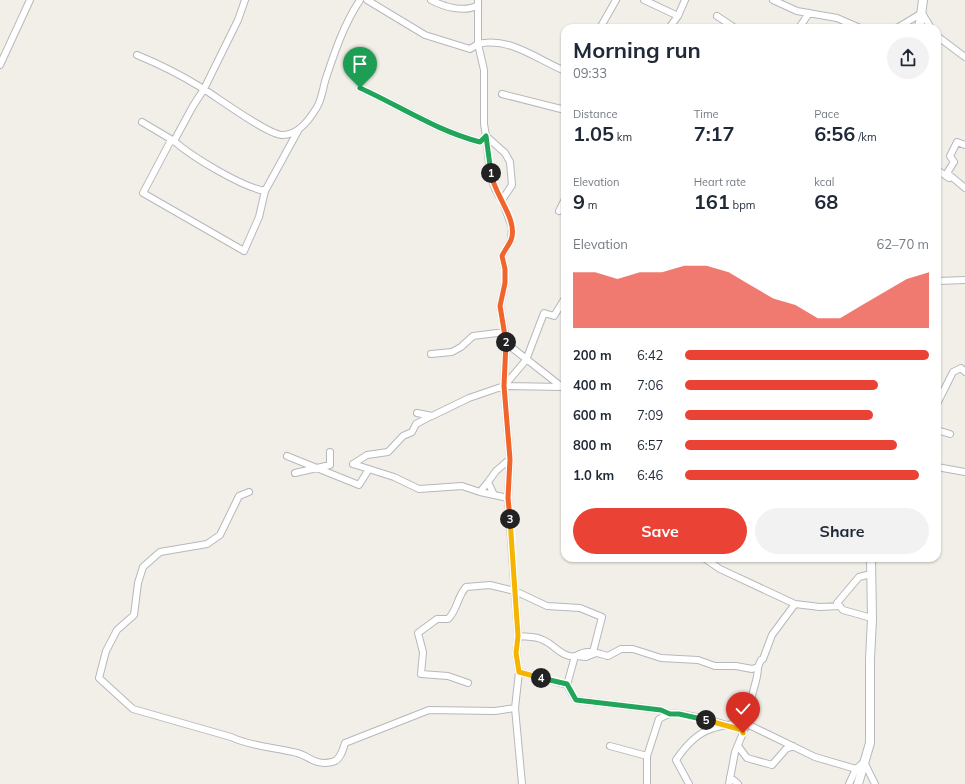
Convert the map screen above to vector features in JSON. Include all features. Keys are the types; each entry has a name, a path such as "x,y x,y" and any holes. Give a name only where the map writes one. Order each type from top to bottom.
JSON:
{"street":[{"path":"0,65 30,0"},
{"path":"244,0 238,20 204,89 174,141 170,142 143,193 230,245 244,251 259,217 265,191 299,129 318,106 331,63 349,16 360,0"},
{"path":"367,0 425,35 470,49 478,44 497,42 511,46 561,69"},
{"path":"431,0 460,8 473,8 478,2"},
{"path":"602,24 616,0"},
{"path":"644,0 678,16"},
{"path":"671,24 678,16 685,0"},
{"path":"773,0 797,11 837,18 851,24"},
{"path":"919,24 923,0"},
{"path":"478,2 478,44 484,70 484,124 492,182 502,200 512,227 511,240 502,256 505,269 505,283 500,306 506,343 504,386 510,459 508,498 518,636 516,653 519,672 515,708 522,784"},
{"path":"802,24 809,13"},
{"path":"904,24 922,13"},
{"path":"922,13 929,24"},
{"path":"717,16 729,24"},
{"path":"941,39 965,57"},
{"path":"137,55 204,89 241,114 281,136 290,134 299,129"},
{"path":"360,88 389,101 444,130 480,142 486,136"},
{"path":"502,94 561,109"},
{"path":"142,122 174,141 185,150 245,185 265,191"},
{"path":"486,136 505,154 510,162 512,185 502,200"},
{"path":"965,145 957,142 950,156 954,162 947,173 965,189"},
{"path":"941,173 965,189"},
{"path":"941,281 965,280"},
{"path":"504,386 526,360 544,313 554,316 561,305"},
{"path":"431,354 452,352 461,347 473,336 505,332"},
{"path":"506,343 561,386"},
{"path":"941,396 954,372 961,368 965,372"},
{"path":"508,498 480,492 462,486 419,489 394,477 353,464 367,455 388,452 403,436 412,432 416,424 469,398 504,386 561,388"},
{"path":"417,412 431,416"},
{"path":"941,431 950,434"},
{"path":"295,473 330,465 330,452"},
{"path":"287,456 315,469 359,485 369,469"},
{"path":"480,492 496,471 510,459"},
{"path":"941,468 965,472"},
{"path":"488,482 494,495"},
{"path":"249,492 239,496 220,535 207,544 160,552 143,567 138,583 134,615 117,630 113,637 106,651 99,678 133,709 231,737 244,743 299,753 317,763 333,762 340,758 346,743 429,710 495,711 515,708"},
{"path":"709,562 720,570 795,604 820,607 839,606"},
{"path":"858,784 870,744 872,619 871,562"},
{"path":"867,575 859,576 850,586 845,596 837,603 842,610 868,617"},
{"path":"468,683 448,676 421,674 423,652 418,633 437,619 448,619 453,613 458,599 466,587 490,585 515,591 547,606 580,608 602,617 594,653"},
{"path":"738,784 729,781 743,733 742,730 745,728 749,717 754,687 757,681 758,667 763,659 772,636 795,604"},
{"path":"518,636 537,637 545,640 558,650 576,656 586,657 594,653 608,656 621,649 633,648 661,658 698,660 715,666 736,666 752,669 758,667"},
{"path":"567,684 576,656"},
{"path":"519,672 567,684 576,700 661,710 670,714 679,714 728,725 742,730"},
{"path":"647,784 647,756 659,719 670,714"},
{"path":"689,784 676,760 684,749 711,729 745,721 749,717"},
{"path":"747,724 815,757 856,769"},
{"path":"610,746 647,756"},
{"path":"738,746 747,758 772,765 786,749 793,746"},
{"path":"850,784 856,769 864,762"},
{"path":"864,762 874,784"}],"route":[{"path":"360,88 389,101 410,114 444,130 480,142 486,136 492,182 502,200 512,227 511,240 502,256 505,269 505,283 500,306 506,340 504,386 510,459 508,498 518,636 516,653 519,672 567,684 576,700 661,710 670,714 679,714 723,724 742,730 743,733"}]}
